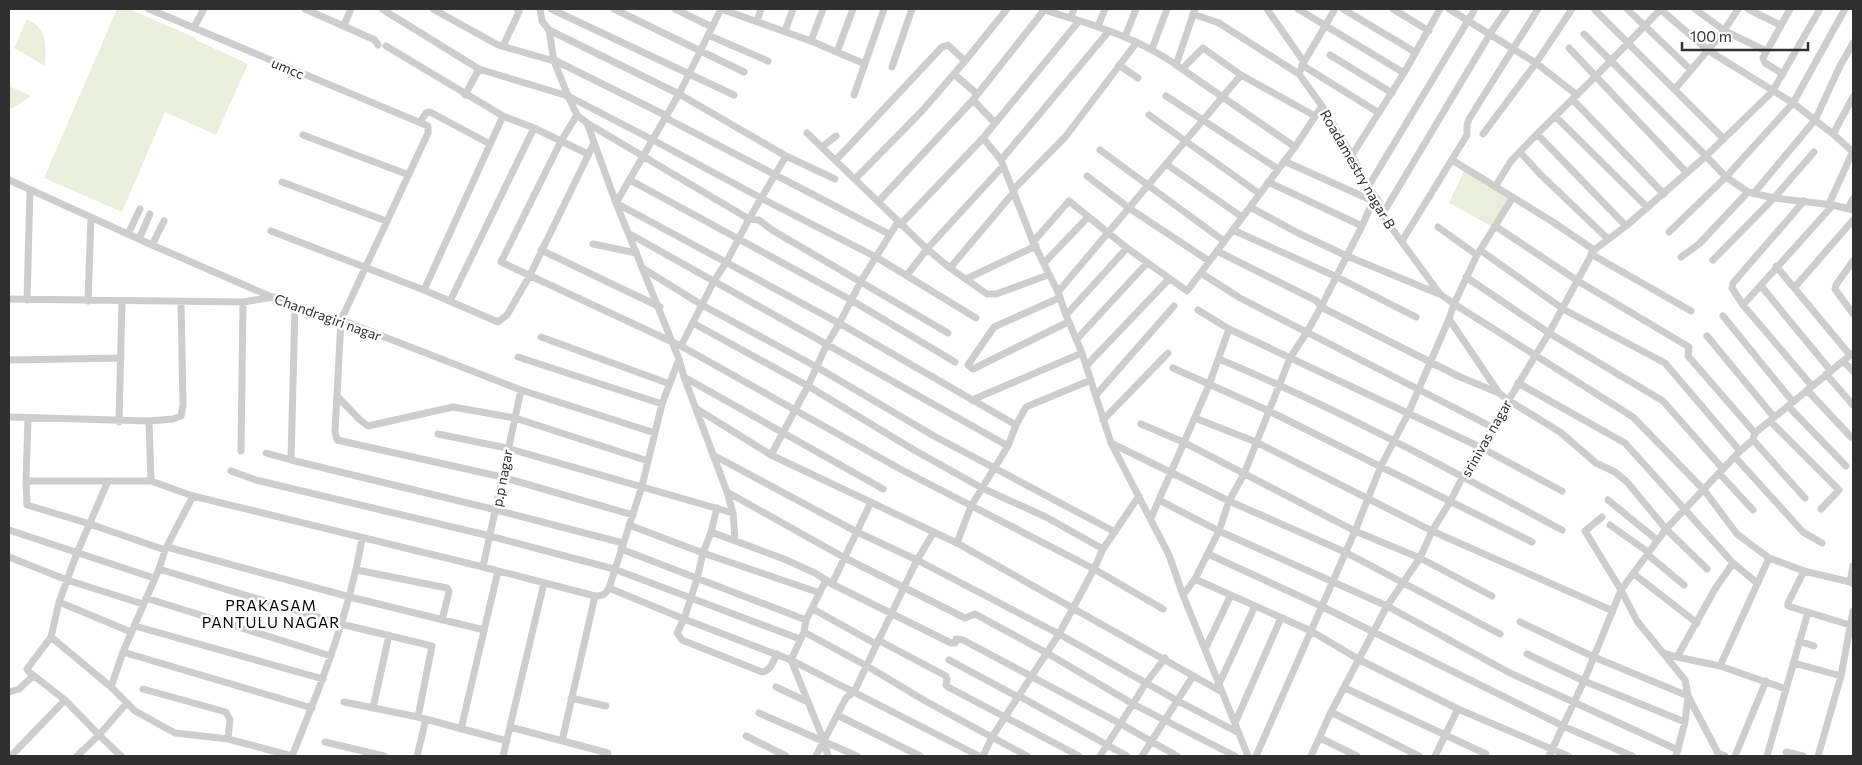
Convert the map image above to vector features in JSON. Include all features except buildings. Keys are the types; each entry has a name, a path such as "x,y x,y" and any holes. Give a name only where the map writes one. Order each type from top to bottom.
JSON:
{"street":[{"name":"umcc","path":"149,9 428,126 428,134 409,175"},
{"path":"194,27 204,9"},
{"path":"305,9 375,40 503,116 534,128 588,154"},
{"path":"344,25 351,9"},
{"path":"382,9 479,69 568,96 654,140 876,257 976,318"},
{"path":"433,9 484,38 503,46 555,61 889,234"},
{"path":"503,46 519,12 517,9"},
{"path":"540,9 542,20 549,30 555,61 576,115 657,166 749,219 759,220 772,230 948,333"},
{"path":"551,9 734,95"},
{"path":"614,9 744,72"},
{"path":"675,9 712,27"},
{"path":"616,203 679,94 721,9 730,10 785,31 865,64"},
{"path":"757,21 761,9"},
{"path":"785,31 793,9"},
{"path":"810,41 823,9"},
{"path":"838,52 853,9"},
{"path":"854,95 884,9"},
{"path":"892,68 912,9"},
{"path":"855,179 922,111 1007,9"},
{"path":"878,202 975,97 1044,9 1109,30 1152,49 1295,147"},
{"path":"1071,18 1074,9"},
{"path":"1098,26 1105,9"},
{"path":"1125,37 1136,9"},
{"path":"1152,49 1167,9"},
{"path":"1267,9 1303,64 1379,113"},
{"path":"1298,9 1404,73"},
{"path":"1179,67 1194,12 1219,23 1299,74 1335,9"},
{"path":"1343,9 1415,52"},
{"path":"1393,9 1428,31"},
{"path":"1352,155 1392,93 1440,9"},
{"path":"1448,9 1536,63 1575,98 1664,194"},
{"path":"1368,187 1475,9"},
{"path":"1382,215 1490,34 1507,9"},
{"path":"1402,241 1467,135 1469,119 1538,9"},
{"path":"1482,134 1536,63 1572,9"},
{"path":"1627,9 1691,70"},
{"path":"1494,187 1508,165 1536,134 1575,98 1660,9 1709,51 1793,104 1833,134 1853,152 1831,205 1743,304"},
{"path":"1695,9 1725,30 1766,51"},
{"path":"1675,89 1709,51 1738,9"},
{"path":"1748,9 1780,25"},
{"path":"1783,74 1763,60 1766,51 1790,9"},
{"name":"srinivas nagar","path":"1311,756 1331,712 1346,688 1387,606 1420,558 1432,531 1563,309 1592,252 1664,194 1772,92 1820,9"},
{"path":"1669,232 1726,177 1793,104 1845,9"},
{"path":"1595,10 1724,139"},
{"path":"770,455 808,386 826,344 889,234 896,225 901,224 983,138 1079,21"},
{"path":"549,30 679,94 786,156 836,179"},
{"path":"907,275 1002,163 1109,30"},
{"path":"1584,34 1612,60 1726,177 1751,193 1851,209 1853,199"},
{"path":"708,35 768,61"},
{"path":"950,268 1014,191 1066,136 1137,42"},
{"path":"1681,257 1699,244 1751,193 1815,120 1853,43"},
{"path":"836,160 942,47 948,45 965,61"},
{"path":"1179,67 1203,48 1241,75 1315,116"},
{"path":"1569,48 1687,173"},
{"path":"1330,55 1392,93"},
{"path":"1120,64 1138,78"},
{"path":"466,95 479,69"},
{"path":"954,74 996,123"},
{"name":"Roadamestry nagar B","path":"1299,74 1322,106 1352,155 1382,215 1440,294 1534,356 1633,417 1704,490 1737,534 1769,558 1804,571 1851,583"},
{"path":"1127,248 1067,318 974,369 968,364 994,327 1058,295 1241,75"},
{"path":"1166,96 1278,169"},
{"path":"1833,134 1853,97"},
{"path":"966,279 1034,244 1069,201 1127,248 1187,292 1295,147 1322,106"},
{"path":"420,122 426,113 430,112 490,144"},
{"path":"576,115 561,141 501,262 681,346 971,506 1094,569 1163,609"},
{"path":"1149,115 1260,194"},
{"path":"424,290 503,116"},
{"path":"1556,116 1647,208"},
{"path":"587,123 616,203 680,359 684,377 727,492 733,513 735,540"},
{"path":"450,301 534,128"},
{"path":"807,133 928,249 950,268 991,295 1048,275"},
{"path":"1536,134 1626,226"},
{"path":"303,135 409,175 341,320 334,432 337,440 502,477 633,515"},
{"path":"822,147 836,136"},
{"path":"983,138 1002,163 1034,244 1077,340 1111,443 1151,518 1168,555 1248,756"},
{"path":"271,231 424,290 498,322 507,315 530,275 594,143"},
{"path":"1100,150 1224,242"},
{"path":"1520,152 1540,174 1608,239"},
{"path":"1713,260 1774,198 1814,152"},
{"path":"681,346 714,281 786,156"},
{"path":"1183,595 1195,579 1219,532 1229,501 1244,474 1290,358 1321,307 1376,201 1284,160"},
{"path":"1452,160 1513,197 1592,252 1691,311"},
{"path":"1166,164 1242,217"},
{"path":"1087,176 1129,208 1209,262"},
{"name":"Chandragiri nagar","path":"9,180 138,239 295,307 341,320 521,390 655,433"},
{"path":"630,180 851,300 955,362"},
{"path":"282,182 386,221"},
{"path":"1268,182 1362,226"},
{"path":"27,300 30,190"},
{"path":"1256,756 1355,531 1381,466 1408,414 1466,277 1513,197"},
{"path":"1804,201 1733,283 1732,288 1809,388 1851,437"},
{"path":"616,203 727,261 1016,425"},
{"path":"1250,207 1298,233 1347,256 1440,294"},
{"path":"128,234 140,209"},
{"path":"138,239 150,214"},
{"path":"1044,263 1088,217"},
{"path":"88,301 91,218"},
{"path":"1795,287 1853,220"},
{"path":"152,245 164,221"},
{"path":"1496,226 1578,281 1689,347 1688,356 1805,498"},
{"path":"1438,227 1563,309 1664,363 1803,532 1822,543"},
{"path":"1234,230 1336,276 1416,317"},
{"path":"628,233 1008,446"},
{"path":"593,244 636,253"},
{"path":"541,250 660,308"},
{"path":"1217,251 1317,301 1321,307 1430,362 1499,393 1560,432 1596,464 1615,472 1627,482 1666,529 1707,570"},
{"path":"1853,261 1835,289 1853,314"},
{"path":"1077,340 1147,263"},
{"path":"1551,753 1594,657 1620,590 1634,574 1657,540 1684,508 1704,490 1772,419 1852,354 1776,266"},
{"path":"644,269 702,305 815,366 934,436 1114,532"},
{"path":"1201,273 1240,298 1492,427"},
{"path":"1466,277 1549,333 1663,401 1753,510"},
{"path":"1086,366 1169,279"},
{"path":"1760,286 1853,405"},
{"path":"9,300 243,302 274,297"},
{"path":"119,422 122,301"},
{"path":"9,418 119,422 173,419 181,416 181,302"},
{"path":"240,451 243,302"},
{"path":"1096,395 1174,306"},
{"path":"290,460 295,307"},
{"path":"1198,310 1229,329 1480,447 1562,491"},
{"path":"1723,316 1791,404 1846,466"},
{"path":"1449,319 1499,393"},
{"path":"693,323 808,386 914,450 982,488 1046,517 1102,549"},
{"path":"1151,518 1209,385 1229,329"},
{"path":"1708,336 1772,419 1839,490 1821,510"},
{"path":"541,337 670,384"},
{"path":"972,400 1082,353"},
{"path":"1103,420 1168,353"},
{"path":"9,360 121,358"},
{"path":"518,358 662,404"},
{"path":"26,481 151,481 193,496 362,539 498,570 595,596 604,595 609,588 642,486 662,404 680,359"},
{"path":"1219,359 1279,384 1395,440 1562,530"},
{"path":"1843,361 1853,371"},
{"path":"1173,368 1268,411 1532,542"},
{"path":"684,377 883,488"},
{"path":"957,542 971,506 1008,446 1016,425 1026,407 1091,380"},
{"path":"1518,383 1624,443 1733,563 1757,582"},
{"name":"p.p nagar","path":"483,567 507,448 521,390"},
{"path":"337,396 368,426 448,407 515,418 648,461"},
{"path":"697,410 770,455 957,542 1222,692"},
{"path":"28,418 27,505 166,548 350,597 484,630"},
{"path":"1195,418 1256,442 1432,531 1612,611"},
{"path":"149,421 151,481"},
{"path":"1140,424 1183,442 1355,531 1420,558 1492,596"},
{"path":"438,434 507,448 733,513"},
{"path":"1111,443 1229,501 1345,552 1500,634"},
{"path":"266,453 496,510 622,546 697,578 806,620"},
{"path":"713,455 857,532 917,560 1059,634 1239,733"},
{"path":"231,471 272,484 490,536 614,569 800,639"},
{"path":"108,481 67,580 59,602 51,637 27,669 33,676 64,700 121,756"},
{"path":"727,492 845,558 965,618 975,614 1048,653 1133,704 1235,756"},
{"path":"111,687 123,652 159,570 166,548 193,496"},
{"path":"609,588 791,660 981,756 1018,696 1048,653 1094,569 1102,549 1139,496"},
{"path":"1159,500 1219,532 1387,606 1510,673 1678,754 1686,722 1688,696 1685,680 1637,621 1585,531 1602,517"},
{"path":"1608,500 1657,540"},
{"path":"828,756 824,741 791,660 804,632 806,620 820,593 845,558 872,502"},
{"path":"717,508 697,578 678,633 682,640 762,672 765,672 770,667 777,654"},
{"path":"1610,525 1648,553 1684,585"},
{"path":"629,526 820,593"},
{"path":"9,530 154,578"},
{"path":"711,532 815,572 829,582 951,643 955,643 956,639 963,640 1178,756"},
{"path":"816,756 846,698 854,692 917,560 934,532"},
{"path":"51,637 111,687 135,712 175,733 228,739 292,756 331,656 350,597 362,539"},
{"path":"1208,554 1321,606 1564,726 1632,756"},
{"path":"9,557 67,580 331,656"},
{"path":"1720,666 1769,558"},
{"path":"1677,657 1715,589 1733,563"},
{"path":"1851,583 1853,566"},
{"path":"159,570 341,624 432,646 418,717"},
{"path":"357,570 447,588 449,592 442,620"},
{"path":"461,729 498,570"},
{"path":"1804,571 1788,606 1852,626"},
{"path":"1634,574 1697,623"},
{"path":"1195,579 1311,631 1360,660 1458,709 1551,753 1568,756"},
{"path":"504,756 544,582"},
{"path":"1205,648 1231,595"},
{"path":"562,741 595,596"},
{"path":"59,602 133,629 323,679"},
{"path":"1219,684 1254,606"},
{"path":"812,609 946,676 946,685 948,687 1079,756"},
{"path":"1818,756 1841,676 1852,626 1853,611"},
{"path":"1767,756 1808,612"},
{"path":"1236,723 1281,618"},
{"path":"1520,622 1594,657 1688,696 1718,753 1725,756"},
{"path":"804,632 1027,756"},
{"path":"373,708 389,635"},
{"path":"1799,641 1814,646"},
{"path":"123,652 312,708"},
{"path":"1664,652 1677,657 1720,666 1786,688"},
{"path":"1527,654 1686,722"},
{"path":"1100,756 1164,658"},
{"path":"949,660 1127,756"},
{"path":"1794,663 1841,676"},
{"path":"9,692 20,689 33,676"},
{"path":"1142,756 1193,676"},
{"path":"1734,756 1766,681"},
{"path":"776,687 808,702"},
{"path":"1346,688 1486,754"},
{"path":"143,689 226,712 230,720 228,739"},
{"path":"571,698 606,706"},
{"path":"11,756 64,700"},
{"path":"344,702 418,717 507,741"},
{"path":"78,756 126,704"},
{"path":"1436,756 1458,709"},
{"path":"759,712 857,756"},
{"path":"1331,712 1420,756"},
{"path":"837,715 920,756"},
{"path":"417,756 426,719"},
{"path":"510,727 608,753"},
{"path":"746,736 786,756"},
{"path":"1320,738 1357,756"},
{"path":"325,742 384,756"},
{"path":"1786,752 1803,756"}],"green space":[{"path":"117,9 129,9 196,38 196,40 248,64 216,135 165,112 122,212 44,178"},
{"path":"27,19 39,28 44,38 45,66 14,48"},
{"path":"9,86 31,96 9,109"},
{"path":"1464,171 1510,198 1491,226 1449,203"}],"district":[{"name":"PRAKASAM PANTULU NAGAR","path":"271,614"}]}
